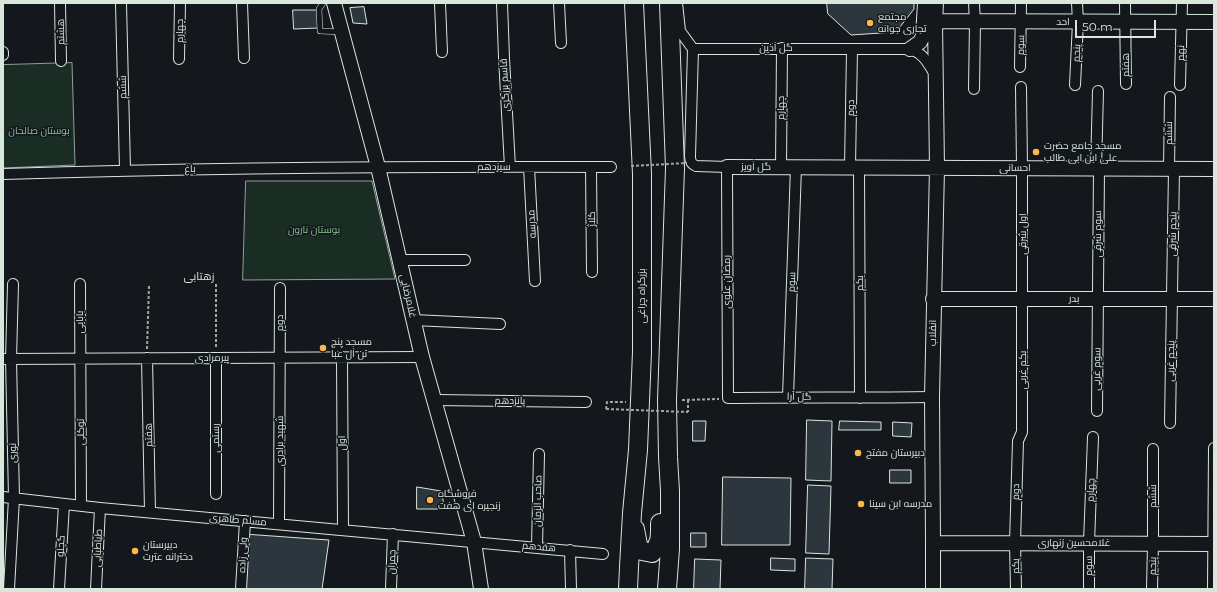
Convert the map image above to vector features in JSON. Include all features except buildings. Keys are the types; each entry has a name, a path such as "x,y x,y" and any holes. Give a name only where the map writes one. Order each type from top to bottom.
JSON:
{"highway":[{"name":"بزرگراه چراغی","path":"628,589 632,513 638,450 642,352 642,174 634,3"},
{"path":"667,589 670,549 670,491 667,400 675,168 669,3"},
{"path":"632,513 638,545 642,551 652,554 660,541 663,480 668,457"}],"street":[{"name":"هشتم","path":"60,3 61,61"},
{"name":"ششم","path":"121,3 125,170"},
{"name":"چهارم","path":"179,59 180,3"},
{"path":"242,3 244,58"},
{"name":"غلامرضایی","path":"334,3 378,167 422,357 474,542 481,589"},
{"path":"440,3 442,52"},
{"name":"قاسم برزگری","path":"502,3 510,167"},
{"path":"559,3 561,43"},
{"path":"677,3 680,32 693,49"},
{"path":"910,50 920,42 923,36 925,3"},
{"name":"انقلاب","path":"932,589 933,299 937,168 936,3"},
{"path":"974,3 974,88"},
{"path":"1021,3 1021,22"},
{"path":"1077,3 1078,22"},
{"path":"1125,3 1126,22"},
{"name":"نهم","path":"1180,85 1182,3"},
{"name":"احد","path":"935,22 1214,22"},
{"name":"سوم","path":"1020,67 1021,22"},
{"name":"پنجم","path":"1076,85 1078,22"},
{"name":"هفتم","path":"1126,22 1126,84"},
{"name":"چهارم","path":"781,167 782,48"},
{"name":"گل آذین","path":"693,49 782,48 910,50"},
{"name":"گل آویز","path":"693,49 690,156 693,165 726,167 937,168"},
{"name":"دوم","path":"852,49 855,167"},
{"path":"910,50 923,56 936,76"},
{"path":"1021,87 1022,168"},
{"path":"1097,169 1098,91"},
{"name":"ششم","path":"1170,97 1172,169"},
{"name":"باغ","path":"3,174 125,170 378,167"},
{"name":"سیزدهم","path":"378,167 611,167"},
{"name":"مدرسه","path":"529,167 535,281"},
{"name":"کلاژ","path":"591,167 592,272"},
{"name":"رمضان علوی","path":"726,167 728,398"},
{"name":"سوم","path":"788,397 796,167"},
{"name":"یکم","path":"855,167 860,398"},
{"name":"احسانی","path":"937,168 1214,170"},
{"name":"اول شرقی","path":"1022,168 1023,299"},
{"name":"سوم شرقی","path":"1097,169 1098,299"},
{"name":"پنجم شرقی","path":"1172,169 1172,299"},
{"path":"399,260 465,260"},
{"name":"نوری","path":"9,589 14,498 7,359 13,284"},
{"name":"بابایی","path":"80,284 80,359"},
{"name":"دوم","path":"280,288 280,357"},
{"name":"بدر","path":"933,299 1214,299"},
{"name":"یکم غربی","path":"1018,441 1022,432 1023,299"},
{"name":"سوم غربی","path":"1097,411 1098,299"},
{"name":"پنجم غربی","path":"1170,423 1172,299"},
{"path":"413,320 500,324"},
{"name":"شهید برادری","path":"280,357 280,524"},
{"name":"اول","path":"342,357 343,530"},
{"name":"پیرمرادی","path":"7,359 422,357"},
{"name":"هفتم","path":"147,358 150,512"},
{"name":"رستمی","path":"216,358 216,494"},
{"name":"توکلی","path":"80,359 81,506"},
{"name":"گل آرا","path":"728,398 932,398"},
{"name":"پانزدهم","path":"435,400 586,402"},
{"name":"چهارم","path":"1088,543 1093,437"},
{"name":"دوم","path":"1015,543 1018,441"},
{"path":"1213,589 1214,448"},
{"name":"ششم","path":"1153,449 1153,544"},
{"name":"صاحب الزمان","path":"537,547 539,454"},
{"name":"مسلم طاهری","path":"3,497 100,508 474,542"},
{"name":"گچلو","path":"59,589 64,504"},
{"name":"طباطبایی","path":"96,589 100,508"},
{"name":"ولی زاده","path":"241,589 245,521"},
{"name":"چمران","path":"391,589 393,534"},
{"name":"هفدهم","path":"474,542 603,554"},
{"name":"غلامحسین زنهاری","path":"933,543 1214,544"},
{"name":"یکم","path":"1015,543 1016,589"},
{"name":"سوم","path":"1088,543 1089,589"},
{"name":"پنجم","path":"1152,589 1153,544"},
{"path":"570,550 571,589"}],"lane":[{"path":"323,3 319,9 320,31 341,32"}],"path":[{"path":"631,166 687,163"},
{"path":"216,284 216,358"},
{"path":"147,358 149,286"},
{"path":"667,400 728,398"},
{"path":"640,402 607,402 606,409 688,412 688,400"}],"green space":[{"name":"بوستان صالحان","path":"72,63 75,165 3,168 3,65"},
{"name":"بوستان نارون","path":"246,181 372,181 395,279 243,280"}],"place":[{"name":"مجتمع تجاری جوانه","path":"870,23"},
{"name":"مسجد جامع حضرت علی ابن ابی طالب","path":"1036,152"},
{"name":"مسجد پنج تن آل عبا","path":"323,348"},
{"name":"دبیرستان مفتح","path":"858,453"},
{"name":"فروشگاه زنجیره ای هفت","path":"430,500"},
{"name":"مدرسه ابن سینا","path":"861,504"},
{"name":"دبیرستان دخترانه عترت","path":"135,551"}],"district":[{"name":"زهتابی","path":"199,277"}]}
